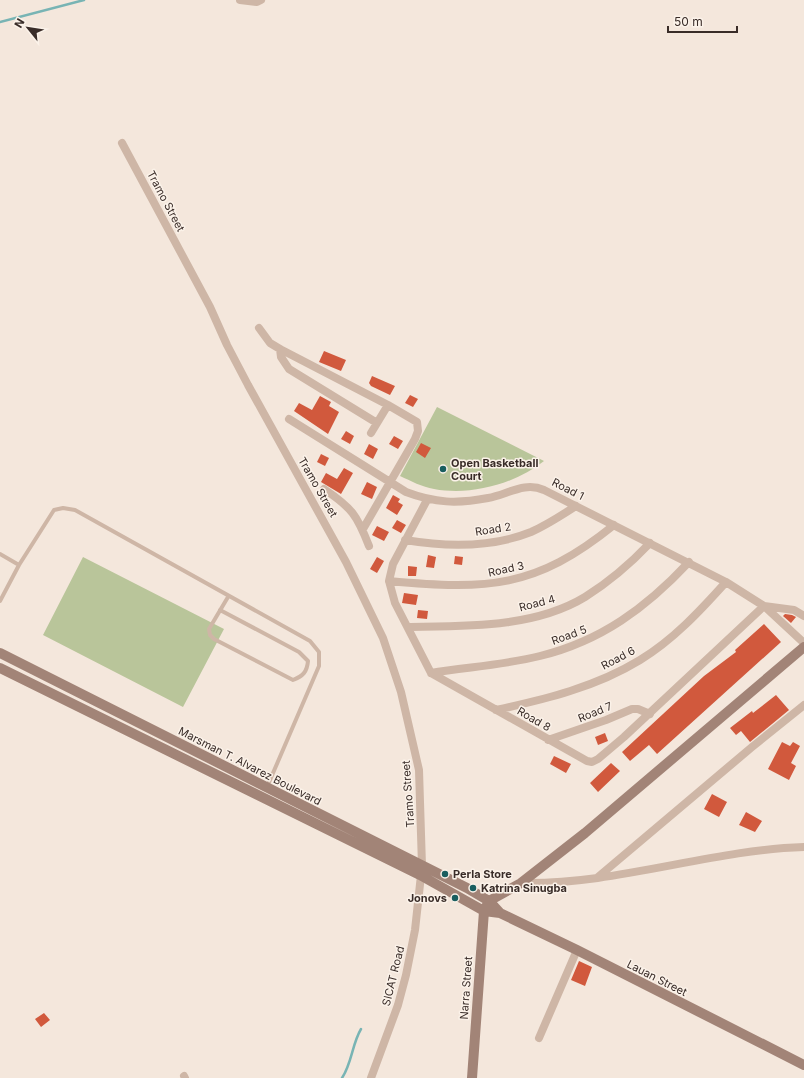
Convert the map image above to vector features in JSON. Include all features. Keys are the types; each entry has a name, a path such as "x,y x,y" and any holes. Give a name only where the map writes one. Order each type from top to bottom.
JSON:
{"street":[{"path":"240,0 257,2 261,0"},
{"name":"Tramo Street","path":"122,142 210,306 227,345 248,385 281,442 301,481 323,517 383,638 401,692 420,770 421,871"},
{"path":"259,328 270,343 412,418 418,426 415,439 363,529"},
{"path":"280,349 284,363 289,369 378,423"},
{"path":"371,433 388,405"},
{"name":"Road 1","path":"290,419 406,492 427,500 448,502 489,498 523,487 534,486 689,562 726,582 764,606"},
{"path":"324,489 352,510 363,529 370,546"},
{"path":"427,500 393,564 389,581 395,603 431,673"},
{"name":"Road 2","path":"405,540 428,544 487,544 510,539 532,531 576,506"},
{"name":"Road 3","path":"389,581 469,586 496,584 530,576 576,554 614,525"},
{"name":"Road 4","path":"408,627 477,625 527,618 550,612 567,606 595,590 635,559 650,543"},
{"name":"Road 5","path":"431,673 538,657 566,649 590,639 628,617 676,576 689,562"},
{"name":"Road 6","path":"496,710 541,700 580,688 598,681 640,660 686,625 726,582"},
{"path":"764,606 794,610 804,616"},
{"path":"764,606 804,643"},
{"name":"Road 8","path":"431,673 578,758 592,762 603,755 650,714 764,606"},
{"path":"489,901 521,884 665,767 804,647"},
{"name":"Marsman T. Alvarez Boulevard","path":"0,653 267,787 421,871 484,911"},
{"name":"Marsman T. Alvarez Boulevard","path":"0,668 260,797 489,901"},
{"path":"598,877 804,705"},
{"name":"Road 7","path":"548,740 606,720 632,709 638,709 650,714"},
{"path":"521,884 552,883 598,877 718,857 804,847"},
{"name":"SICAT Road","path":"371,1078 398,1004 406,975 415,930 421,871"},
{"name":"Narra Street","path":"472,1078 484,911 489,901"},
{"name":"Lauan Street","path":"489,901 500,913"},
{"name":"Lauan Street","path":"484,911 500,913 577,950 804,1065"},
{"path":"539,1038 577,950"}],"lane":[{"path":"0,601 19,565 54,510 63,508 75,510 228,597 310,641 319,652 319,666 267,787 260,797"},
{"path":"0,554 19,565"},
{"path":"220,610 299,652 308,661 307,668 302,676 293,680 214,639 210,635 209,630 220,610 228,597"}],"green space":[{"path":"437,407 544,461 520,476 506,482 463,491 448,491 430,488 400,476"},
{"path":"83,557 224,629 183,707 43,635"}],"building":[{"path":"324,351 346,360 341,371 319,362"},
{"path":"372,376 395,386 390,395 371,386 369,383"},
{"path":"410,395 418,399 413,407 405,403"},
{"path":"320,396 331,402 329,406 339,412 328,434 294,411 299,403 312,410"},
{"path":"346,431 354,436 350,444 341,439"},
{"path":"394,436 403,441 398,449 389,444"},
{"path":"421,443 431,448 425,458 416,452"},
{"path":"369,444 378,449 373,459 364,454"},
{"path":"321,454 329,458 325,466 317,462"},
{"path":"344,468 353,473 341,494 321,482 326,473 337,479"},
{"path":"367,482 377,487 372,499 361,494"},
{"path":"393,495 400,499 398,502 403,505 397,515 386,508"},
{"path":"397,520 406,525 401,533 392,528"},
{"path":"377,526 389,532 384,541 372,535"},
{"path":"428,555 436,557 434,568 426,567"},
{"path":"455,556 463,557 462,565 454,564"},
{"path":"377,557 384,561 377,573 370,569"},
{"path":"408,566 417,567 416,576 408,576"},
{"path":"404,593 418,595 416,605 402,603"},
{"path":"418,610 428,611 427,619 417,618"},
{"path":"785,614 796,617 791,623 783,616"},
{"path":"764,624 781,642 657,754 649,745 630,761 622,752 704,676 736,652 735,650"},
{"path":"776,695 789,710 750,742 741,731 736,735 730,728 752,711 753,713"},
{"path":"605,733 608,741 598,745 595,737"},
{"path":"782,742 790,746 793,742 800,746 791,763 796,766 789,780 768,769"},
{"path":"554,756 571,764 566,773 550,764"},
{"path":"611,763 620,771 598,792 590,783"},
{"path":"712,794 727,802 719,817 704,809"},
{"path":"746,812 762,821 755,832 739,825"},
{"path":"579,961 592,967 585,986 571,980"},
{"path":"44,1013 50,1020 41,1027 35,1019"}],"waterway":[{"path":"0,22 84,0"},
{"path":"342,1078 348,1066 361,1029"}],"place":[{"name":"Open Basketball Court","path":"443,469"},
{"name":"Perla Store","path":"445,874"},
{"name":"Katrina Sinugba","path":"473,888"},
{"name":"Jonovs","path":"455,898"}]}
